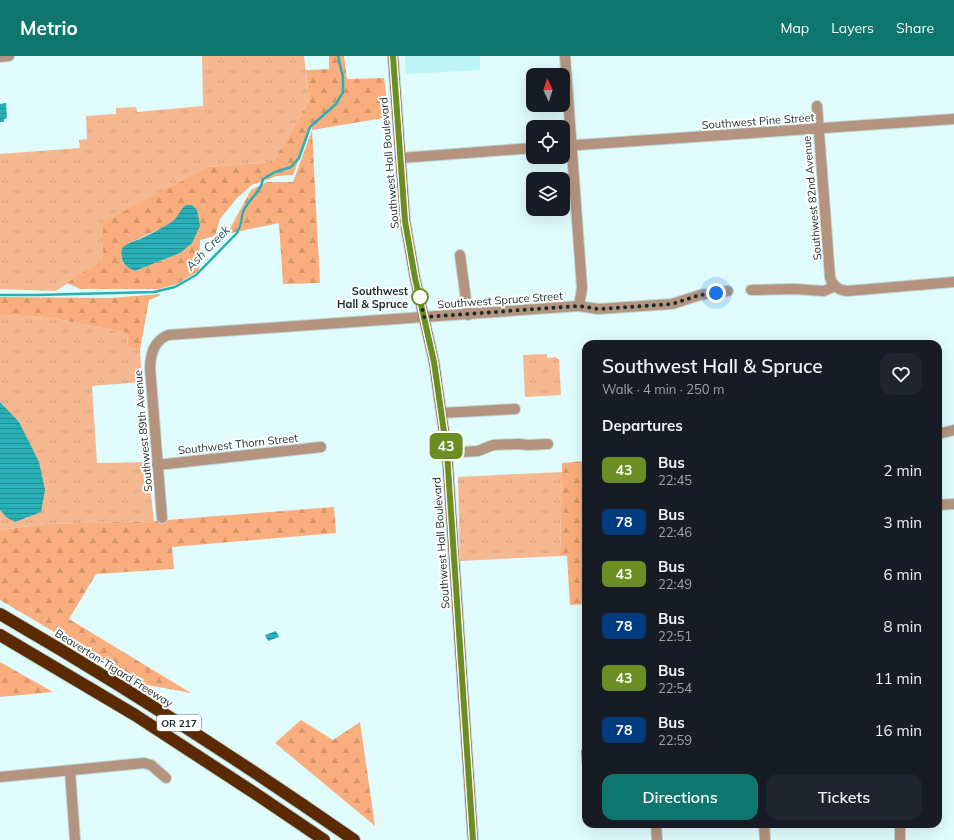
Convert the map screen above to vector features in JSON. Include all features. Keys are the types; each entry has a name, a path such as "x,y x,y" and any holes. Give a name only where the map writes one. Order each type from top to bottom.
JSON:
{"highway":[{"name":"Beaverton-Tigard Freeway","path":"0,614 107,677 203,738 354,840"},
{"name":"OR 217","path":"0,635 135,715 324,840"}],"main road":[{"name":"Southwest Hall Boulevard","path":"393,56 407,236 434,362 447,453 473,840"}],"street":[{"path":"0,57 9,56"},
{"path":"565,56 566,120"},
{"name":"Southwest 82nd Avenue","path":"817,106 830,277 835,286"},
{"name":"Southwest Pine Street","path":"570,146 954,119"},
{"path":"400,158 526,149"},
{"path":"569,164 582,288 579,306"},
{"path":"460,255 468,315"},
{"path":"751,290 794,289 824,291 835,286 847,291 954,282"},
{"name":"Southwest Spruce Street","path":"156,344 161,338 176,334 468,315 579,306 598,309 672,304 700,295 728,291"},
{"name":"Southwest 89th Avenue","path":"156,344 152,351 150,367 162,518"},
{"path":"442,413 515,409"},
{"path":"942,433 954,430"},
{"path":"447,453 478,451 493,445 548,444"},
{"name":"Southwest Thorn Street","path":"158,465 321,447"},
{"path":"942,505 954,504"},
{"path":"0,778 144,763 151,765 166,778"},
{"path":"70,771 75,840"},
{"path":"656,828 657,840"},
{"path":"764,828 765,840"},
{"path":"900,828 900,840"}],"shaded area":[{"path":"405,56 480,56 480,70 406,74"}],"green space":[{"path":"202,56 304,56 309,101 273,162 209,167 103,259 56,291 0,289 0,154 80,148 79,140 87,139 86,116 116,114 116,108 136,107 137,112 203,106"},
{"path":"329,56 344,56 347,79 384,78 389,117 312,130 311,124 293,175 277,176 252,185 237,198 220,219 215,236 200,240 199,271 177,284 159,289 80,289 67,283 103,259 103,222 209,167 273,162 309,101 306,70 329,69","holes":["182,207 180,253 135,271 123,263 121,255 123,248 129,243 173,222 179,216"]},
{"path":"312,130 320,283 283,284 279,223 227,234 251,190 267,182 293,182"},
{"path":"160,294 159,296 149,300 140,350 127,347 128,333 46,317 0,315 0,297 110,298"},
{"path":"0,315 46,317 128,333 127,347 140,350 142,382 92,386 97,463 147,462 154,521 45,524 0,530 0,510 6,517 5,407 0,402"},
{"path":"547,354 547,358 557,357 557,359 559,359 561,395 525,397 523,355"},
{"path":"582,461 582,604 570,605 567,556 560,556 562,463"},
{"path":"562,472 560,556 460,561 458,477"},
{"path":"334,507 336,533 172,547 174,569 96,574 69,619 191,693 142,684 0,600 0,530 45,524 154,521"},
{"path":"0,662 53,692 0,697"},
{"path":"301,720 333,740 360,722 375,826 275,743"}],"water":[{"path":"6,103 7,118 4,119 4,122 0,122 0,104"},
{"path":"186,205 192,205 197,210 200,226 192,243 180,253 135,271 125,265 121,256 123,247 173,221"},
{"path":"0,402 19,422 39,462 45,490 41,512 15,522 6,517 0,510"},
{"path":"276,631 279,637 268,641 265,635"}],"waterway":[{"name":"Ash Creek","path":"0,295 154,292 175,287 196,275 237,233 241,225 245,207 260,188 263,179 275,172 291,167 299,158 310,127 336,104 343,92 343,77 338,56"}],"bus line":[{"name":"43","path":"393,56 405,221 415,278 431,344 447,453 473,840"}],"place":[{"name":"Southwest Hall & Spruce","path":"420,297"}],"route":[{"path":"420,297 419,293 424,317 579,306 598,309 672,304 700,295 716,293"}]}
